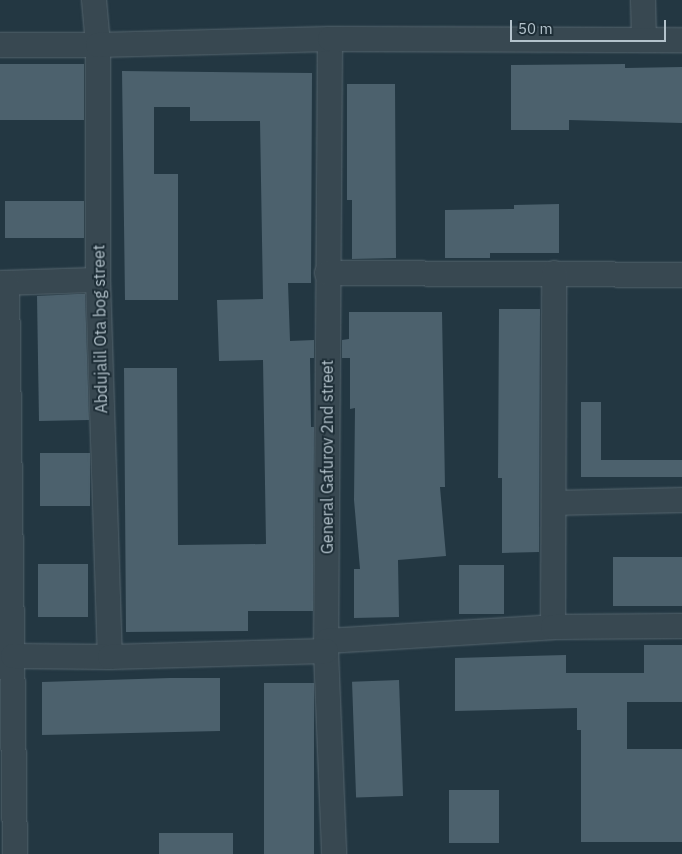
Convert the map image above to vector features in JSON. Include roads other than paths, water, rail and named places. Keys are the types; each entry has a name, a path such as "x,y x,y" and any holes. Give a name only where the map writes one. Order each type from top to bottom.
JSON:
{"street":[{"name":"Abdujalil Ota bog street","path":"94,0 98,45 98,280 110,657"},
{"path":"643,0 644,40"},
{"path":"0,45 98,45 330,38 682,40"},
{"name":"General Gafurov 2nd street","path":"330,38 327,273 327,646 334,854"},
{"path":"327,273 682,275"},
{"path":"553,627 554,273"},
{"path":"15,854 13,656 4,283 98,280"},
{"path":"554,503 682,500"},
{"path":"13,656 110,657 327,646 553,627 682,626"}]}
